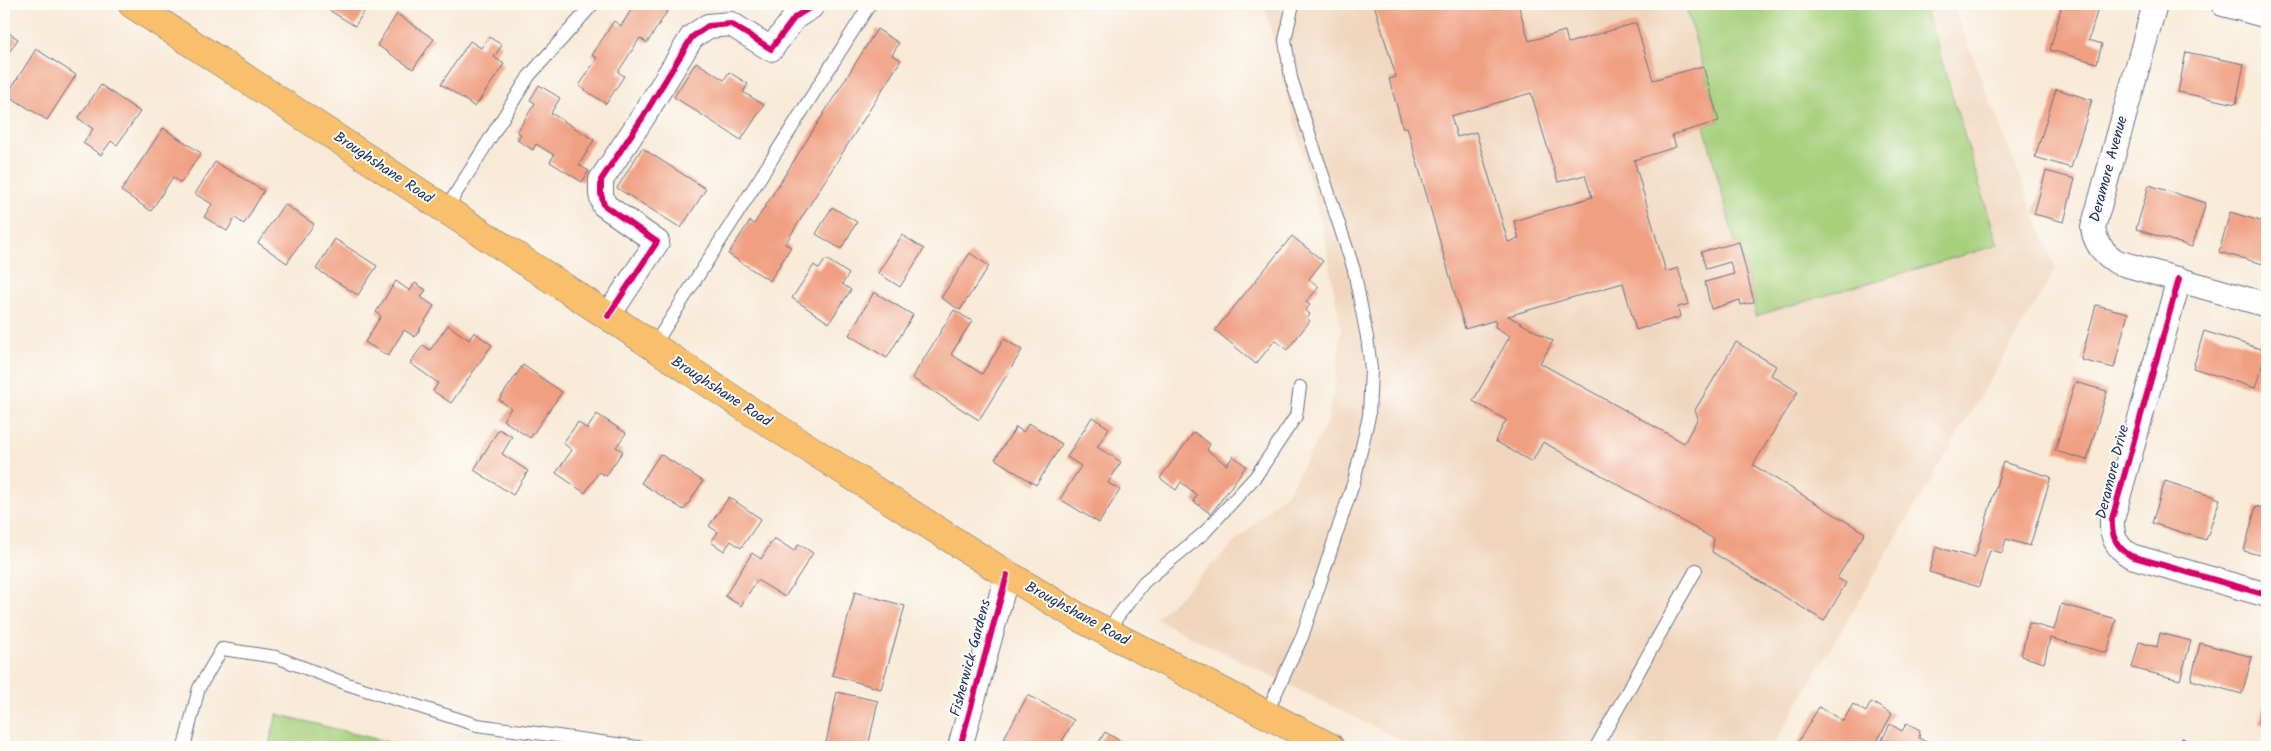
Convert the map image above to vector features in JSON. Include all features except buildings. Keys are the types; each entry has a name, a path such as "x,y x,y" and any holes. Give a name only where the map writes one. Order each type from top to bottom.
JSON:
{"main road":[{"name":"Broughshane Road","path":"132,4 755,414 1007,574 1106,632 1330,747"}],"street":[{"name":"Deramore Avenue","path":"2155,4 2093,228 2099,246 2107,256 2117,262 2267,305"},
{"path":"2223,4 2267,16"},
{"path":"608,316 657,242 604,205 601,194 601,180 692,38 708,26 732,24 771,49 794,17 811,7"},
{"name":"Deramore Drive","path":"2179,279 2112,519 2112,532 2117,544 2131,556 2267,595"},
{"name":"Fisherwick Gardens","path":"960,747 1007,574"}],"lane":[{"path":"446,209 529,76 593,4"},
{"path":"653,347 870,4"},
{"path":"1266,714 1305,628 1354,481 1369,416 1371,369 1354,270 1291,78 1285,40 1293,4"},
{"path":"1106,632 1144,582 1204,533 1256,476 1296,416 1300,387"},
{"path":"1596,747 1696,570"},
{"path":"184,747 199,688 222,649 276,657 347,684 477,725 638,747"}],"shaded area":[{"path":"1264,4 1952,4 2056,269 1772,747 1415,747 1156,619 1290,489 1327,422 1336,378 1341,331 1326,244"}],"green space":[{"path":"1685,4 1924,4 1998,245 1755,316 1754,302 1739,242 1735,243 1704,125 1719,121"},
{"path":"277,714 407,747 268,747"}],"marked path":[{"path":"2179,747 2186,736"}],"cycle path":[{"path":"608,316 657,242 604,205 601,194 601,180 643,117 692,37 708,26 731,24 771,49 795,17 811,7"},
{"path":"2179,279 2112,519 2112,531 2118,545 2131,556 2267,595"},
{"path":"960,747 1007,575"}]}
